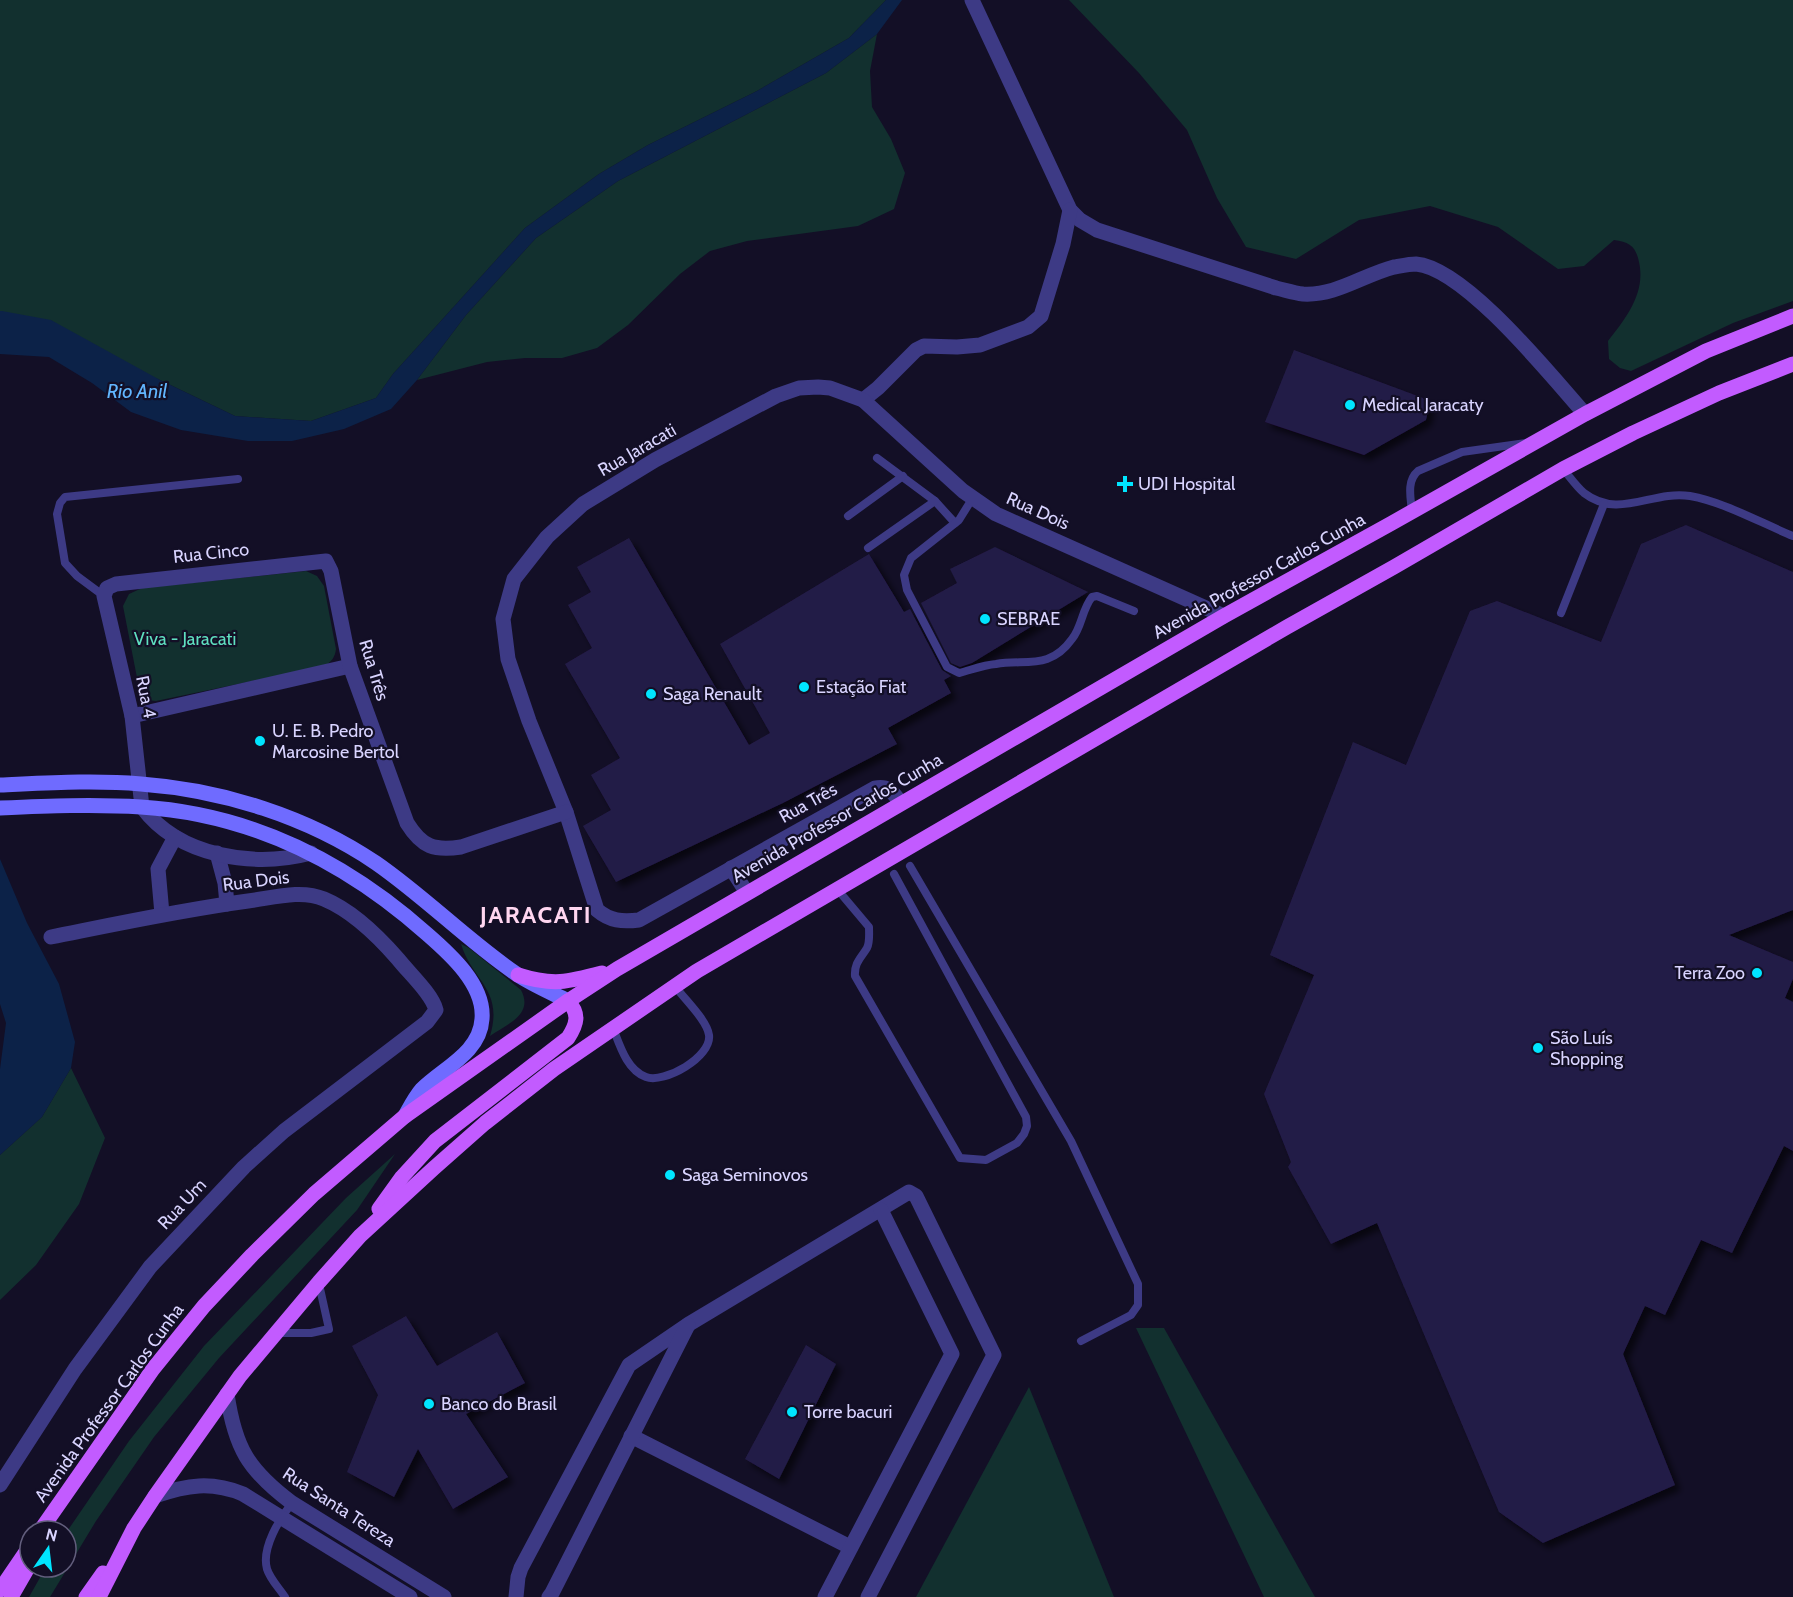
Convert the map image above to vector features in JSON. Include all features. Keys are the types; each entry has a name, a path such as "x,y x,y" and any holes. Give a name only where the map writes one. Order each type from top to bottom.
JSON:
{"main road":[{"name":"Avenida Professor Carlos Cunha","path":"48,1519 153,1370 204,1306 252,1255 314,1194 405,1116 568,1001 617,969 1224,616 1585,414 1706,351 1793,316"},
{"path":"86,1597 227,1394 319,1282 360,1236 485,1123 554,1069 675,986 837,889 1563,469 1719,393 1793,364"},
{"path":"0,785 139,784 171,787 243,802 291,819 342,843 374,862 518,975 568,1001 576,1012 577,1019 568,1038 435,1141 402,1177 360,1236"},
{"path":"0,808 142,807 177,811 237,824 264,832 311,853 337,868 422,928 463,971 478,996 483,1018 478,1037 472,1047 421,1090 405,1116"},
{"path":"518,975 546,983 560,983 617,969"},
{"path":"55,1519 87,1463"},
{"path":"99,1597 134,1528"},
{"path":"0,1590 18,1564"},
{"path":"11,1597 21,1579"}],"street":[{"path":"972,0 1070,210 1080,220 1097,230 1276,288 1303,294 1347,286 1378,272 1397,267 1416,264 1432,269 1465,288 1511,332 1585,414"},
{"path":"863,400 916,350 924,346 980,345 1028,327 1041,316 1063,244 1070,210"},
{"name":"Rua Jaracati","path":"624,922 605,917 597,910 566,812 529,721 508,660 503,619 514,579 547,537 583,504 655,460 744,412 776,396 799,388 830,388 863,400"},
{"name":"Rua Dois","path":"863,400 972,499 996,514 1224,616"},
{"name":"Rua Cinco","path":"104,596 107,588 116,584 321,561 328,564"},
{"name":"Rua Três","path":"328,564 350,666 407,823 421,841 439,848 461,847 566,812"},
{"name":"Rua 4","path":"104,596 132,716 142,807"},
{"path":"132,716 350,666"},
{"name":"Rua Três","path":"624,922 639,920 875,788 891,789 901,803"},
{"path":"142,807 150,818 176,837 217,854 273,860 311,853"},
{"path":"162,914 158,869 176,837"},
{"path":"217,854 225,883 227,904"},
{"path":"731,868 747,893"},
{"name":"Rua Dois","path":"51,937 162,914 298,894 324,899 348,913 389,949 430,998"},
{"name":"Rua Um","path":"0,1485 75,1369 150,1267 244,1167 284,1131 432,1017 435,1010 430,998"},
{"path":"516,1597 521,1568 625,1370 634,1360 689,1324 911,1192 916,1196 994,1355 868,1597"},
{"path":"825,1597 952,1354 881,1210"},
{"path":"549,1597 689,1324"},
{"name":"Rua Santa Tereza","path":"227,1394 233,1425 244,1454 256,1473 292,1503 444,1597"},
{"path":"631,1436 850,1547"},
{"path":"155,1496 193,1486 226,1487 243,1494 410,1597"}],"lane":[{"path":"1412,512 1410,484 1412,476 1418,471 1462,452 1537,441"},
{"path":"877,458 935,501 955,523"},
{"path":"1563,469 1584,493 1604,504 1624,505 1671,495 1690,496 1710,501 1793,536"},
{"path":"848,516 903,476"},
{"path":"104,596 77,576 65,563 57,514 60,503 65,498 238,479"},
{"path":"972,499 955,523 911,558 904,574 907,590 947,667 959,673 995,664 1036,663 1049,658 1067,646 1074,637 1087,602 1092,597 1097,596 1134,611"},
{"path":"868,548 935,501"},
{"path":"1561,613 1604,504"},
{"path":"910,866 1071,1142 1138,1284 1138,1305 1131,1315 1081,1341"},
{"path":"837,889 869,927 868,946 857,962 855,976 960,1158 986,1160 1017,1143 1027,1126 1026,1117 894,874"},
{"path":"613,1028 627,1060 644,1076 656,1079 665,1077 696,1059 706,1050 709,1036 706,1026 675,986"},
{"path":"276,1333 311,1333 329,1329 319,1282"},
{"path":"285,1597 267,1570 266,1562 269,1543 281,1517 292,1503"}],"green space":[{"path":"0,0 886,0 849,38 757,91 648,145 599,174 525,228 393,374 376,398 311,421 235,416 160,380 0,311"},
{"path":"1069,0 1793,0 1793,301 1733,323 1631,371 1620,368 1609,359 1608,341 1628,314 1640,284 1638,257 1634,249 1624,242 1614,240 1584,266 1558,269 1498,227 1430,206 1359,220 1296,259 1246,247 1217,198 1187,130 1139,73"},
{"path":"877,34 870,71 872,107 891,139 905,173 894,209 858,226 747,241 710,251 680,274 628,325 597,348 562,358 525,358 487,362 417,380 466,315 536,238 618,181 826,73"},
{"name":"Viva - Jaracati","path":"306,571 317,576 324,586 336,649 333,659 325,666 156,701 147,700 140,693 123,606 129,594 142,588"},
{"path":"461,944 521,990 524,999 524,1006 517,1018 490,1036 493,1007 490,996 466,957"},
{"path":"71,1068 105,1138 79,1204 36,1265 0,1300 0,1155 42,1117"},
{"path":"395,1154 357,1210 219,1358 154,1437 78,1551 78,1519 76,1519 129,1441 204,1346 346,1198"},
{"path":"1136,1328 1164,1328 1315,1597 1264,1597"},
{"path":"1029,1387 1114,1597 916,1597"},
{"path":"39,1579 61,1579 50,1597 29,1597"}],"water":[{"name":"Rio Anil","path":"886,0 902,0 877,34 826,73 618,181 536,238 466,315 417,380 391,409 344,429 292,441 248,441 181,430 131,412 92,383 49,357 0,354 0,311 2,311 51,320 160,380 235,416 311,421 376,398 393,374 525,228 599,174 648,145 757,91 849,38"},
{"path":"0,859 27,923 59,984 75,1042 71,1068 42,1117 0,1155 0,1069 6,1023 0,1004"}],"building":[{"name":"Medical Jaracaty","path":"1294,350 1423,398 1429,407 1426,420 1364,455 1265,422"},
{"name":"São Luís Shopping","path":"1686,525 1793,572 1793,910 1729,935 1793,962 1793,979 1785,998 1793,1002 1793,1151 1784,1146 1732,1253 1701,1240 1665,1315 1645,1306 1623,1354 1675,1485 1543,1543 1499,1512 1377,1223 1331,1244 1288,1167 1291,1162 1264,1094 1314,975 1270,955 1353,742 1406,765 1470,611 1497,601 1601,642 1641,544"},
{"path":"629,538 749,745 770,733 720,644 869,554 904,612 910,609 942,670 951,676 944,680 951,693 888,728 897,744 783,803 616,882 583,826 611,810 591,775 620,758 565,664 592,648 568,605 591,592 577,567"},
{"name":"SEBRAE","path":"995,547 1088,592 972,663 960,667 951,663 921,603 957,583 950,569"},
{"name":"Banco do Brasil","path":"406,1316 437,1366 497,1332 525,1383 466,1414 508,1477 453,1509 418,1449 394,1497 347,1472 378,1395 352,1346"},
{"name":"Torre bacuri","path":"806,1345 836,1364 779,1479 745,1459"}],"place":[{"name":"Medical Jaracaty","path":"1350,405"},
{"name":"UDI Hospital","path":"1125,484"},
{"name":"SEBRAE","path":"985,619"},
{"name":"Estação Fiat","path":"804,687"},
{"name":"Saga Renault","path":"651,694"},
{"name":"U. E. B. Pedro Marcosine Bertol","path":"260,741"},
{"name":"Terra Zoo","path":"1757,973"},
{"name":"São Luís Shopping","path":"1538,1048"},
{"name":"Saga Seminovos","path":"670,1175"},
{"name":"Banco do Brasil","path":"429,1404"},
{"name":"Torre bacuri","path":"792,1412"}],"district":[{"name":"JARACATI","path":"536,915"}]}
